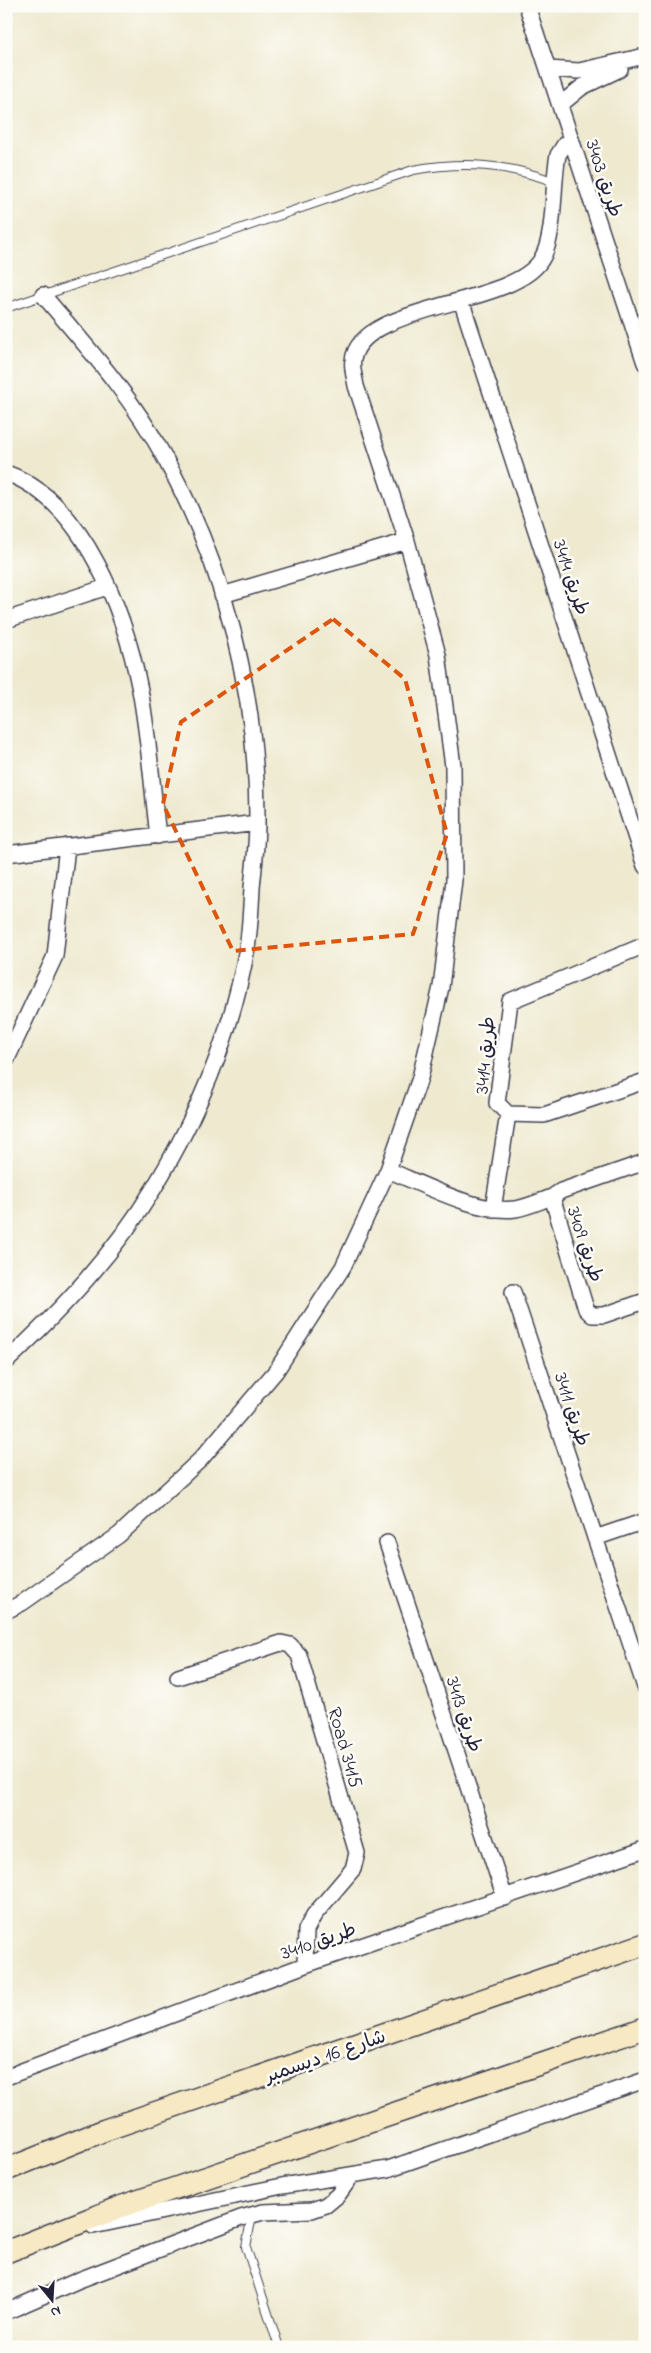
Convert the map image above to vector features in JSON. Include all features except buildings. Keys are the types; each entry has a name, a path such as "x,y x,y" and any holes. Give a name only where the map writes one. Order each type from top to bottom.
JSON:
{"main road":[{"name":"شارع 16 ديسمبر","path":"6,2170 105,2130 645,1944"},
{"path":"6,2252 120,2207 645,2028"}],"street":[{"name":"طريق 3403","path":"527,6 645,363"},
{"path":"548,69 579,71 645,57"},
{"path":"560,105 582,86 645,57"},
{"path":"6,1611 22,1603 119,1535 201,1459 276,1371 343,1267 388,1170 420,1078 439,996 454,880 453,766 438,655 407,541 356,386 352,359 362,339 386,324 515,281 535,269 546,249 558,155 561,149 572,141"},
{"path":"6,1362 58,1312 109,1254 153,1190 194,1113 226,1031 246,955 258,823 248,701 222,595 197,524 157,444 116,380 43,295"},
{"name":"طريق 3414","path":"461,300 645,866"},
{"path":"6,473 41,491 67,516 87,546 107,587 122,627 139,688 158,836"},
{"path":"222,595 407,541"},
{"path":"6,620 107,587"},
{"path":"6,854 258,823"},
{"path":"6,1061 55,956 67,846"},
{"name":"طريق 3414","path":"645,945 515,997 510,1001 497,1103 508,1114 544,1115 645,1081"},
{"path":"493,1209 508,1114"},
{"name":"طريق 3409","path":"645,1162 561,1191 552,1197 586,1309 592,1315 604,1315 645,1301"},
{"path":"388,1170 476,1205 493,1209 515,1209 552,1197"},
{"name":"طريق 3411","path":"513,1292 645,1687"},
{"path":"595,1538 645,1521"},
{"name":"طريق 3413","path":"387,1543 504,1898"},
{"name":"Road 3415","path":"178,1677 281,1643 290,1645 299,1654 356,1853 353,1869 314,1915 306,1930 305,1965"},
{"name":"طريق 3410","path":"6,2076 305,1965 645,1849"},
{"path":"43,2236 282,2186 388,2169 645,2080"},
{"path":"6,2312 79,2280 252,2214 312,2210 326,2205 338,2195 352,2175"}],"lane":[{"path":"6,308 413,170 452,164 483,164 523,171 555,182"},
{"path":"252,2214 246,2247 279,2347"}],"highlighted area":[{"path":"333,619 405,679 447,834 413,934 233,951 163,804 181,722"}]}
